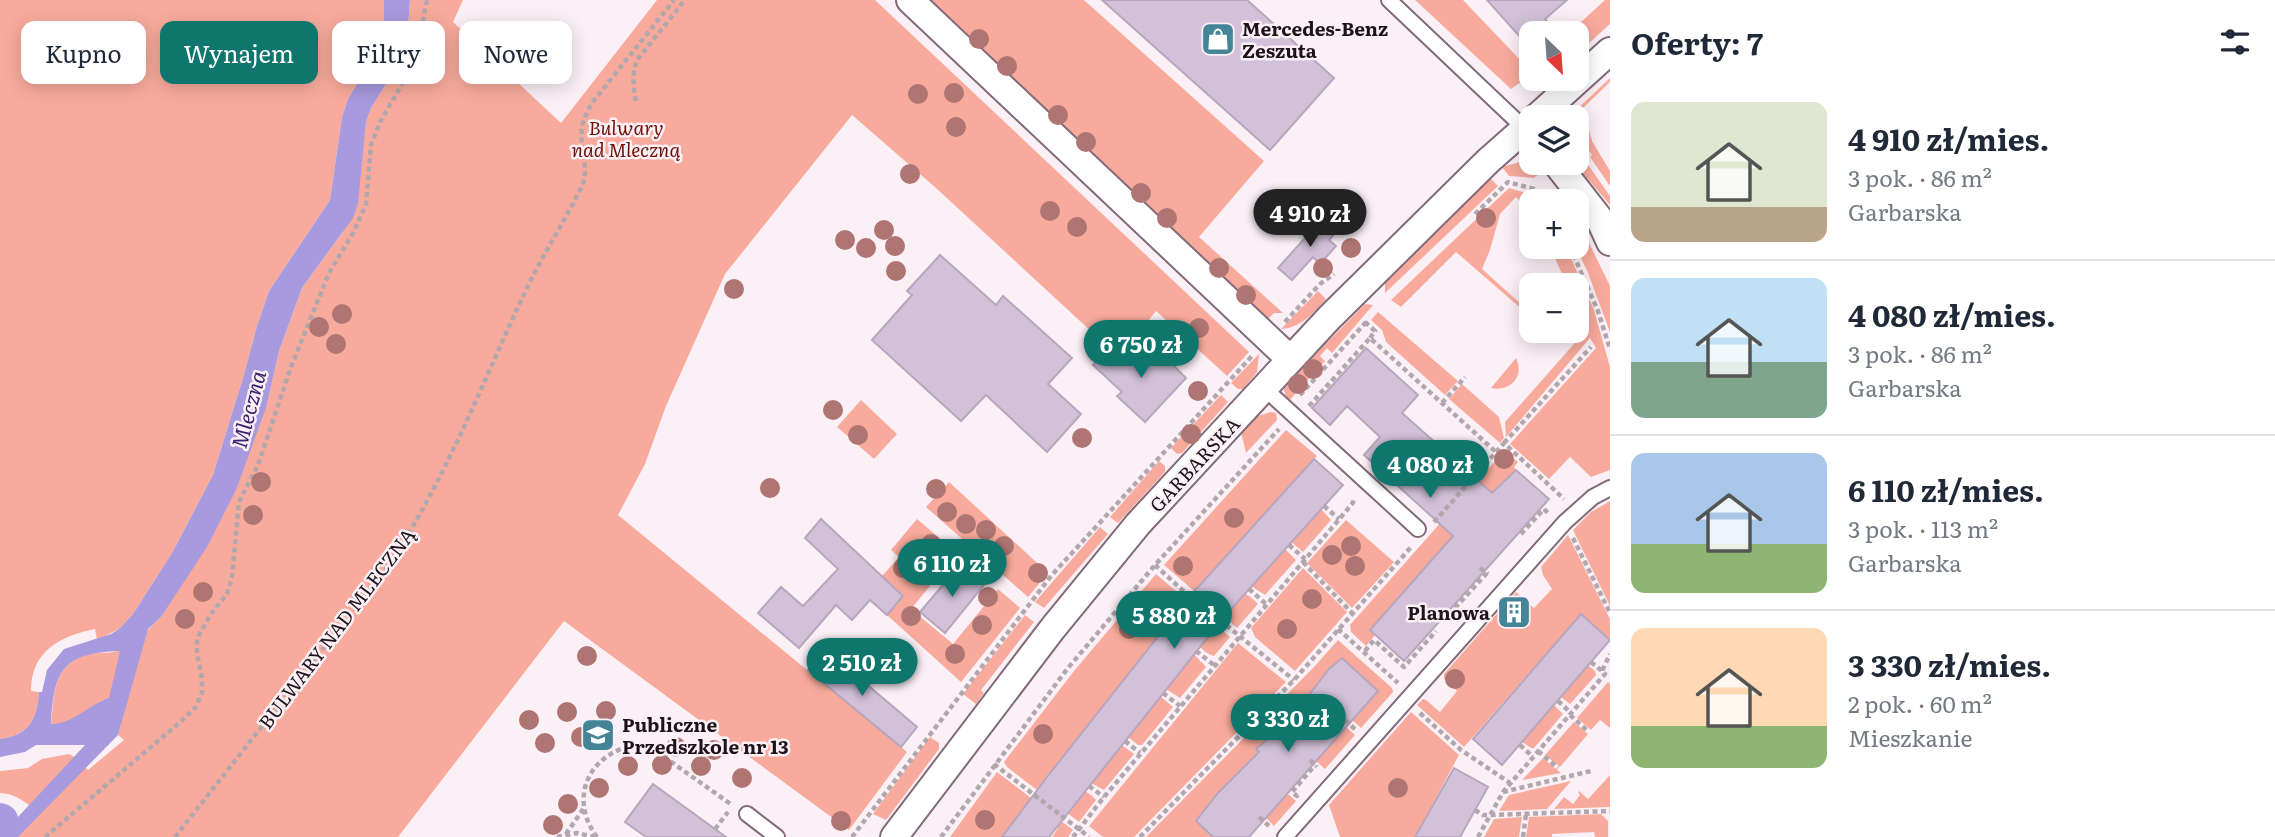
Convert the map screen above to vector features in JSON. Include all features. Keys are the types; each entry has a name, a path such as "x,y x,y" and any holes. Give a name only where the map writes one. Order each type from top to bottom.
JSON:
{"street":[{"path":"910,0 1290,359"},
{"name":"GARBARSKA","path":"1553,105 1610,51"},
{"name":"GARBARSKA","path":"894,837 951,759 1138,524 1290,359 1468,179 1519,136"},
{"path":"1565,175 1599,218 1610,242"}],"lane":[{"path":"1389,0 1519,115"},
{"path":"1264,388 1417,536"},
{"path":"1285,837 1559,520 1610,488"},
{"path":"747,814 777,837"}],"path":[{"path":"45,837 178,724 195,708 202,693 197,639 210,615 227,594 232,578 239,502 258,465 291,367 329,272 353,233 366,204 371,145 380,122 407,76 419,42 427,0"},
{"name":"BULWARY NAD MLECZNĄ","path":"175,837 388,566 413,527 442,474 534,272 583,184 585,165 581,136 586,115 592,103 674,0"},
{"path":"636,101 634,68 685,0"},
{"path":"1468,221 1508,182 1534,189"},
{"path":"1575,259 1598,311 1610,349"},
{"path":"1294,415 1294,402 1371,316"},
{"path":"941,837 1068,668 1155,565 1285,423 1370,338 1375,331 1365,322"},
{"path":"1370,338 1496,452"},
{"path":"1433,523 1591,347"},
{"path":"1441,403 1465,377"},
{"path":"1504,443 1567,502"},
{"path":"1073,837 1238,636 1352,504 1356,490"},
{"path":"1324,506 1339,519"},
{"path":"1516,530 1521,534 1544,509 1559,520 1610,613"},
{"path":"1140,837 1294,680 1417,536"},
{"path":"1289,545 1352,613"},
{"path":"1155,565 1294,680"},
{"path":"1465,617 1455,608 1486,573 1480,568"},
{"path":"1249,589 1266,604"},
{"path":"1366,651 1374,640 1404,667 1436,631 1430,625"},
{"path":"1338,629 1402,687"},
{"path":"1196,651 1214,665"},
{"path":"1478,837 1510,783 1606,675 1610,654"},
{"path":"1591,662 1606,675"},
{"path":"1163,693 1180,706"},
{"path":"1558,701 1589,732"},
{"path":"1433,726 1461,750 1510,783"},
{"path":"1125,741 1140,753"},
{"path":"1520,745 1533,757"},
{"path":"595,837 584,807 586,782 601,761 626,748 648,747 733,806 715,829"},
{"path":"1538,751 1558,768"},
{"path":"994,764 1089,837"},
{"path":"1503,792 1591,771"},
{"path":"1090,786 1104,797"},
{"path":"566,834 584,807"},
{"path":"1475,810 1483,815 1610,811"},
{"path":"1523,837 1526,814"},
{"path":"557,837 577,833 595,837"}],"green space":[{"path":"0,0 384,0 384,21 332,21 332,84 357,84 342,117 330,200 269,291 213,475 172,553 133,614 119,629 97,640 95,629 70,636 50,648 36,665 32,677 31,691 39,692 36,711 30,724 18,734 0,739"},
{"name":"Bulwary nad Mleczną","path":"410,0 463,0 453,22 459,28 459,84 519,84 561,123 657,0 875,0 1249,352 1227,376 1156,311 1119,357 936,188 852,115 725,274 666,406 645,464 618,515 907,752 849,830 564,621 398,837 6,837 18,818 30,806 16,797 0,793 0,771 28,768 42,759 69,754 88,770 124,740 118,735 121,724 70,720 64,724 51,725 58,681 62,672 78,658 119,651 138,639 161,617 266,407 279,351 302,288 343,232 371,108 386,84 445,84 445,21 408,21"},
{"path":"926,0 1084,0 1264,161 1199,237 1283,313 1274,313 1266,321"},
{"path":"1415,0 1463,0 1519,59 1519,83 1511,89"},
{"path":"1605,0 1610,0 1610,24 1589,43 1589,21 1582,21"},
{"path":"1610,78 1610,82 1586,105 1581,105"},
{"path":"1589,130 1592,141 1610,171 1610,186 1590,157 1592,155 1589,151"},
{"path":"1519,162 1519,175 1538,175 1534,178 1509,176 1502,167"},
{"path":"1589,166 1610,196 1610,205 1584,175 1589,175"},
{"path":"1490,178 1498,186 1385,293 1385,282"},
{"path":"1509,188 1519,191 1519,200 1516,197 1500,214 1482,269 1519,302 1519,307 1456,252 1401,307 1391,300"},
{"path":"1589,243 1610,286 1610,332 1589,273 1582,259 1589,259"},
{"path":"1555,259 1571,259 1578,273 1562,273"},
{"path":"1318,291 1326,299 1301,323 1281,329"},
{"path":"1589,299 1610,367 1610,470 1591,477 1570,457 1549,479 1510,444 1596,348 1590,338"},
{"path":"1365,304 1373,305 1332,353 1327,348 1320,356 1325,361 1289,401 1283,387"},
{"path":"1378,312 1458,381 1445,395 1386,342 1382,330 1371,320"},
{"path":"1575,343 1586,343 1506,437 1505,422"},
{"path":"1259,354 1257,372 1243,389 1238,389 1231,383"},
{"path":"1516,358 1519,371 1514,382 1504,388 1491,388"},
{"path":"1462,384 1499,417 1504,438 1500,443 1449,399"},
{"path":"1221,395 1228,402 1182,453 1177,454 1171,448"},
{"path":"861,400 897,434 874,459 837,427"},
{"path":"1276,413 1277,420 1246,453 1241,432 1254,417"},
{"path":"1286,430 1317,456 1204,582 1240,591 1258,604 1237,628 1164,565"},
{"path":"1504,451 1518,462 1514,467 1516,470 1503,481 1381,617 1373,631 1369,627 1375,635 1366,646 1351,632 1350,625"},
{"path":"1159,461 1165,466 1165,472 1118,523 1110,517"},
{"path":"949,482 1048,573 1028,597 926,507"},
{"path":"1610,501 1610,606 1573,530 1591,512"},
{"path":"1321,509 1331,520 1303,552 1291,542"},
{"path":"917,519 957,553 911,609 953,644 998,589 1020,608 961,682 887,615 904,596 882,576 899,557 891,550"},
{"path":"1346,520 1394,562 1352,608 1307,563"},
{"path":"1100,527 1108,534 1044,608 1035,602"},
{"path":"1568,535 1610,619 1610,639 1581,614 1464,747 1417,705 1423,699 1440,712 1457,691 1444,679 1444,674 1516,592 1534,608 1552,589 1541,567"},
{"path":"1285,549 1296,560 1265,595 1251,586"},
{"path":"1303,568 1347,612 1295,671 1255,637 1251,628"},
{"path":"1156,574 1230,637 1214,656 1207,653 1197,642 1184,604 1042,783 1085,791 1096,800 1079,822 1004,762 1074,671"},
{"path":"1025,615 1034,622 981,690 984,693 976,704 963,694"},
{"path":"1338,640 1392,688 1393,692 1361,728 1352,720 1378,691 1341,658 1328,670 1331,675 1319,681 1304,705 1300,703 1282,733 1278,729 1279,732 1271,741 1267,739 1270,742 1256,749 1262,755 1252,766 1247,762 1251,767 1216,795 1218,799 1200,823 1196,820 1213,837 1146,837 1313,668"},
{"path":"1238,643 1286,682 1134,837 1103,837 1089,826"},
{"path":"1194,654 1206,667 1180,698 1166,689"},
{"path":"1588,665 1596,675 1570,704 1561,697"},
{"path":"1608,682 1610,728 1600,720 1591,730 1577,718"},
{"path":"1160,696 1173,707 1142,745 1138,745 1128,737"},
{"path":"1554,705 1563,714 1534,748 1522,742"},
{"path":"1411,712 1459,755 1415,837 1340,837 1329,805"},
{"path":"1574,722 1588,734 1560,767 1545,755"},
{"path":"1345,726 1355,735 1325,769 1316,761"},
{"path":"930,737 939,743 939,749 886,820 873,814"},
{"path":"1122,745 1134,754 1104,790 1091,783"},
{"path":"1543,758 1561,773 1522,780"},
{"path":"997,772 1073,830 1068,837 1052,837 1058,828 1027,805 1002,837 950,837"},
{"path":"1610,775 1610,807 1554,809 1564,797 1573,804 1580,795 1579,791 1588,799"},
{"path":"1571,781 1547,809 1499,811 1509,795"},
{"path":"1288,794 1296,801 1274,826 1264,816"},
{"path":"1601,814 1608,821 1608,837 1595,837 1594,832 1526,837 1529,817"},
{"path":"1522,817 1519,837 1484,837 1494,819"}],"water":[{"path":"384,0 410,0 408,21 384,21"},
{"name":"Mleczna","path":"357,84 386,84 366,122 358,203 353,218 302,288 279,351 266,408 236,490 207,547 161,617 148,629 118,735 18,837 0,837 0,803 12,807 18,817 85,745 36,745 25,752 0,757 0,739 18,734 30,724 47,670 64,649 119,629 133,614 172,553 213,475 269,291 330,200 342,117","holes":["120,651 109,698 73,718 51,724 55,690 65,668 86,656"]}],"building":[{"name":"Mercedes-Benz Zeszuta","path":"1102,0 1247,0 1334,78 1270,150"},
{"path":"1487,0 1567,0 1545,19 1547,21 1519,21 1519,36"},
{"path":"1323,218 1337,231 1329,240 1336,246 1320,264 1313,257 1292,280 1278,268"},
{"path":"940,255 996,305 1003,296 1072,358 1048,384 1081,414 1047,452 986,395 961,421 872,340 912,295 907,291"},
{"path":"1144,346 1153,355 1158,350 1186,378 1145,422 1117,396 1122,392 1093,365 1109,348 1127,364"},
{"path":"1366,348 1418,395 1402,413 1492,493 1516,470 1549,499 1404,661 1370,630 1453,536 1364,455 1380,437 1347,406 1330,425 1312,408"},
{"path":"1314,459 1343,485 1224,617 1049,837 1002,837 1190,596"},
{"path":"821,519 903,596 887,615 870,600 852,620 836,605 799,648 758,613 781,587 803,606 838,569 805,538"},
{"path":"960,565 984,585 945,633 920,612"},
{"path":"1581,614 1610,640 1502,765 1473,739"},
{"path":"825,649 917,727 901,747 808,670"},
{"path":"1342,658 1378,691 1249,837 1213,837 1196,821 1218,793 1259,752 1256,749 1274,734 1301,702 1303,703 1329,669"},
{"path":"1454,768 1488,787 1460,837 1415,837"},
{"path":"653,784 726,837 646,837 625,822"}],"place":[{"name":"Mercedes-Benz Zeszuta","path":"1218,39"},
{"name":"Planowa","path":"1514,612"},
{"name":"Publiczne Przedszkole nr 13","path":"598,735"}]}
